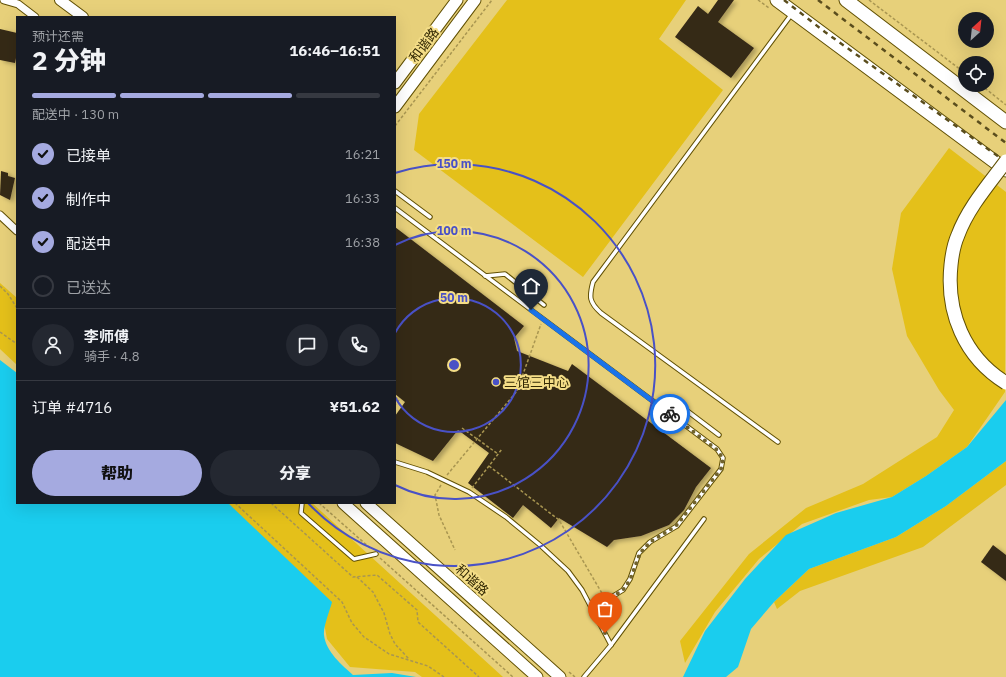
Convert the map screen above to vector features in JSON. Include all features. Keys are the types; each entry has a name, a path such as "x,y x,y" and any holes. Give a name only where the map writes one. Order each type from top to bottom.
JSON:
{"highway":[{"path":"777,0 1006,171 980,207 968,231 959,256 956,283 961,315 971,338 984,356 1006,374"},
{"path":"846,0 1006,122"},
{"path":"1006,160 972,208 957,235 952,256 950,279 951,298 955,320 964,340 976,356 995,376 1006,383"}],"main road":[{"name":"和谐路","path":"396,82 458,0"},
{"name":"和谐路","path":"396,106 475,0"},
{"path":"344,504 537,677"},
{"name":"和谐路","path":"367,504 560,677"}],"street":[{"path":"4,0 18,4 34,16"},
{"path":"60,0 82,16"},
{"path":"0,215 16,229"}],"lane":[{"path":"778,442 601,313 591,303 590,292 593,282 787,21 792,12"},
{"path":"396,192 430,217"},
{"path":"396,209 716,449 723,458 721,469 676,526 650,542 640,553 630,580 623,590 592,609"},
{"path":"485,276 505,274 544,305"},
{"path":"659,406 668,399 674,401 719,435"},
{"path":"396,462 427,472 469,492 506,517 540,545 568,571 582,590 611,644"},
{"path":"302,504 301,512 354,559 376,554"},
{"path":"584,677 611,644 704,519"}],"path":[{"path":"396,125 492,0"},
{"path":"869,0 958,68"},
{"path":"989,92 1006,105"},
{"path":"0,286 8,294 16,306"},
{"path":"455,550 439,515 435,495 444,480 517,391 542,319"},
{"path":"0,332 16,343"},
{"path":"462,428 498,454"},
{"path":"472,488 502,449"},
{"path":"489,466 559,520 606,600"},
{"path":"237,504 342,602 352,623 364,637 389,654 428,666 444,677"},
{"path":"272,504 353,577 378,574 417,610 418,622 479,677"},
{"path":"320,504 513,677"},
{"path":"357,577 373,592 379,602 395,644 403,654 411,660"}],"shaded area":[{"path":"507,0 686,0 659,39 723,90 583,277 414,150 419,114"},
{"path":"949,148 1006,192 1005,392 967,447 926,476 892,497 869,500 802,524 759,559 715,612 685,663 680,641 749,554 806,508 863,484 937,437 954,410 939,390 907,336 892,269 901,213"},
{"path":"0,283 16,297 16,364 0,349"},
{"path":"1006,461 1006,485 923,547 800,591 777,609 774,602 809,569 896,537 946,506"},
{"path":"220,504 313,504 503,677 422,677 415,672 350,667 327,639 319,597"}],"water":[{"path":"0,360 16,372 16,504 229,504 332,602 324,632 325,641 335,658 344,667 353,675 392,673 416,677 0,677"},
{"path":"1006,400 1006,461 946,506 896,537 809,569 774,602 751,629 738,667 726,677 683,677 705,631 745,579 786,535 836,513 892,497 926,476 967,447"}],"building":[{"path":"718,0 734,0 718,22 754,48 731,78 675,37 698,6 708,14"},
{"path":"0,29 16,33 15,63 0,60"},
{"path":"1,171 8,173 8,176 15,178 10,200 0,195"},
{"name":"三馆三中心","path":"396,228 524,326 514,338 517,351 568,371 572,364 711,468 696,487 684,510 669,525 641,536 614,540 607,547 559,518 551,528 523,505 513,518 468,483 489,453 458,430 433,461 396,443 396,415 405,402 396,395"},
{"path":"993,545 1006,555 1006,581 981,562"}],"railway":[{"path":"784,0 825,32 1006,162"},
{"path":"818,0 1006,143"}],"way so far":[{"path":"605,633 592,609 623,590 630,580 640,553 650,542 676,526 721,469 723,458 716,449 670,414"}],"place":[{"name":"三馆三中心","path":"496,382"}],"route":[{"path":"531,310 670,414"}]}
